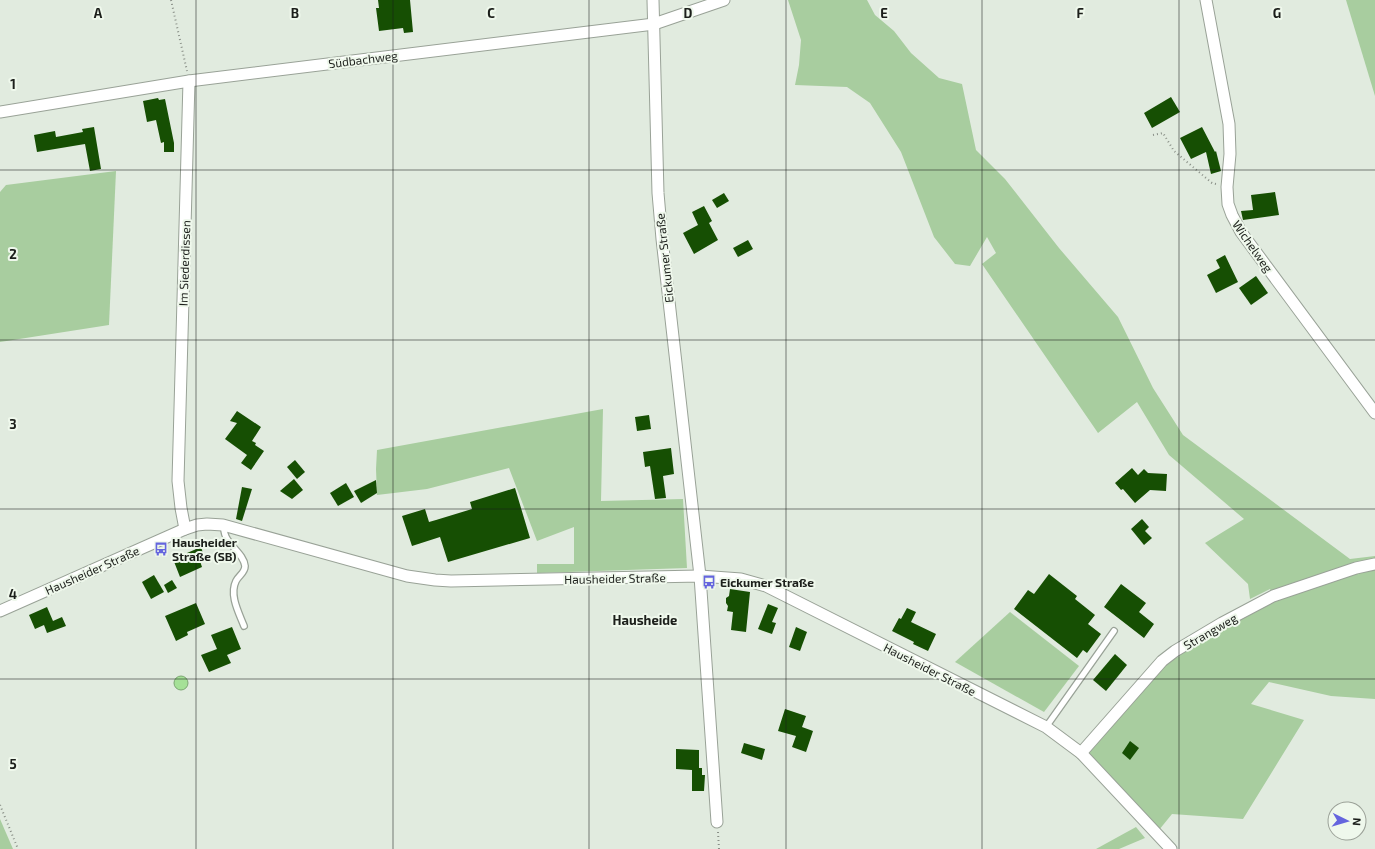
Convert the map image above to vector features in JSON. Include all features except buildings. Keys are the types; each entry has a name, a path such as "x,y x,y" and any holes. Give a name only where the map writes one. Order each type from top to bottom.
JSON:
{"street":[{"name":"Eickumer Straße","path":"653,0 658,194 700,576 717,822"},
{"name":"Südbachweg","path":"0,112 189,81 654,24 724,0"},
{"name":"Wichelweg","path":"1206,0 1229,124 1230,154 1227,187 1228,204 1232,215 1241,232 1375,413"},
{"name":"Im Siederdissen","path":"185,528 178,481 189,81"},
{"name":"Hausheider Straße","path":"0,612 185,528 197,524 224,525 407,576 435,580 451,581 700,576 741,579 766,586 1046,727 1081,753 1171,849"},
{"name":"Strangweg","path":"1081,753 1162,661 1174,651 1273,596 1356,568 1375,564"}],"lane":[{"path":"224,525 226,538 244,561 245,566 244,571 237,580 234,591 235,601 244,626"},
{"path":"1046,727 1114,631"}],"path":[{"path":"171,0 189,81"},
{"path":"1153,135 1163,133 1174,151 1212,183 1227,187"},
{"path":"0,805 18,849"},
{"path":"717,822 719,849"}],"shaded area":[{"path":"788,0 867,0 875,15 894,31 911,53 939,78 962,84 976,150 1005,179 1059,248 1118,317 1153,388 1183,435 1350,559 1375,556 1375,699 1331,696 1269,682 1251,704 1304,720 1243,819 1172,814 1159,830 1086,754 1168,662 1180,656 1178,651 1273,596 1270,589 1250,599 1248,584 1205,543 1244,519 1169,455 1137,402 1098,433 982,264 996,253 987,237 970,266 955,264 934,237 901,152 870,103 847,87 795,85 799,65 801,40"},
{"path":"1346,0 1375,0 1375,96"},
{"path":"116,171 109,325 0,342 0,192 6,185"},
{"path":"603,409 601,501 683,499 687,568 537,573 537,564 574,564 574,527 537,541 509,468 427,489 377,495 377,450"},
{"path":"1010,612 1079,666 1044,712 955,662"},
{"path":"181,676 186,678 188,683 186,688 181,690 176,688 174,683 176,678"},
{"path":"0,819 13,849 0,849"},
{"path":"1136,827 1145,838 1119,849 1096,849"}],"place":[{"name":"Hausheider Straße (SB)","path":"161,549"},
{"name":"Eickumer Straße","path":"709,582"}],"district":[{"name":"Hausheide","path":"645,620"}]}
